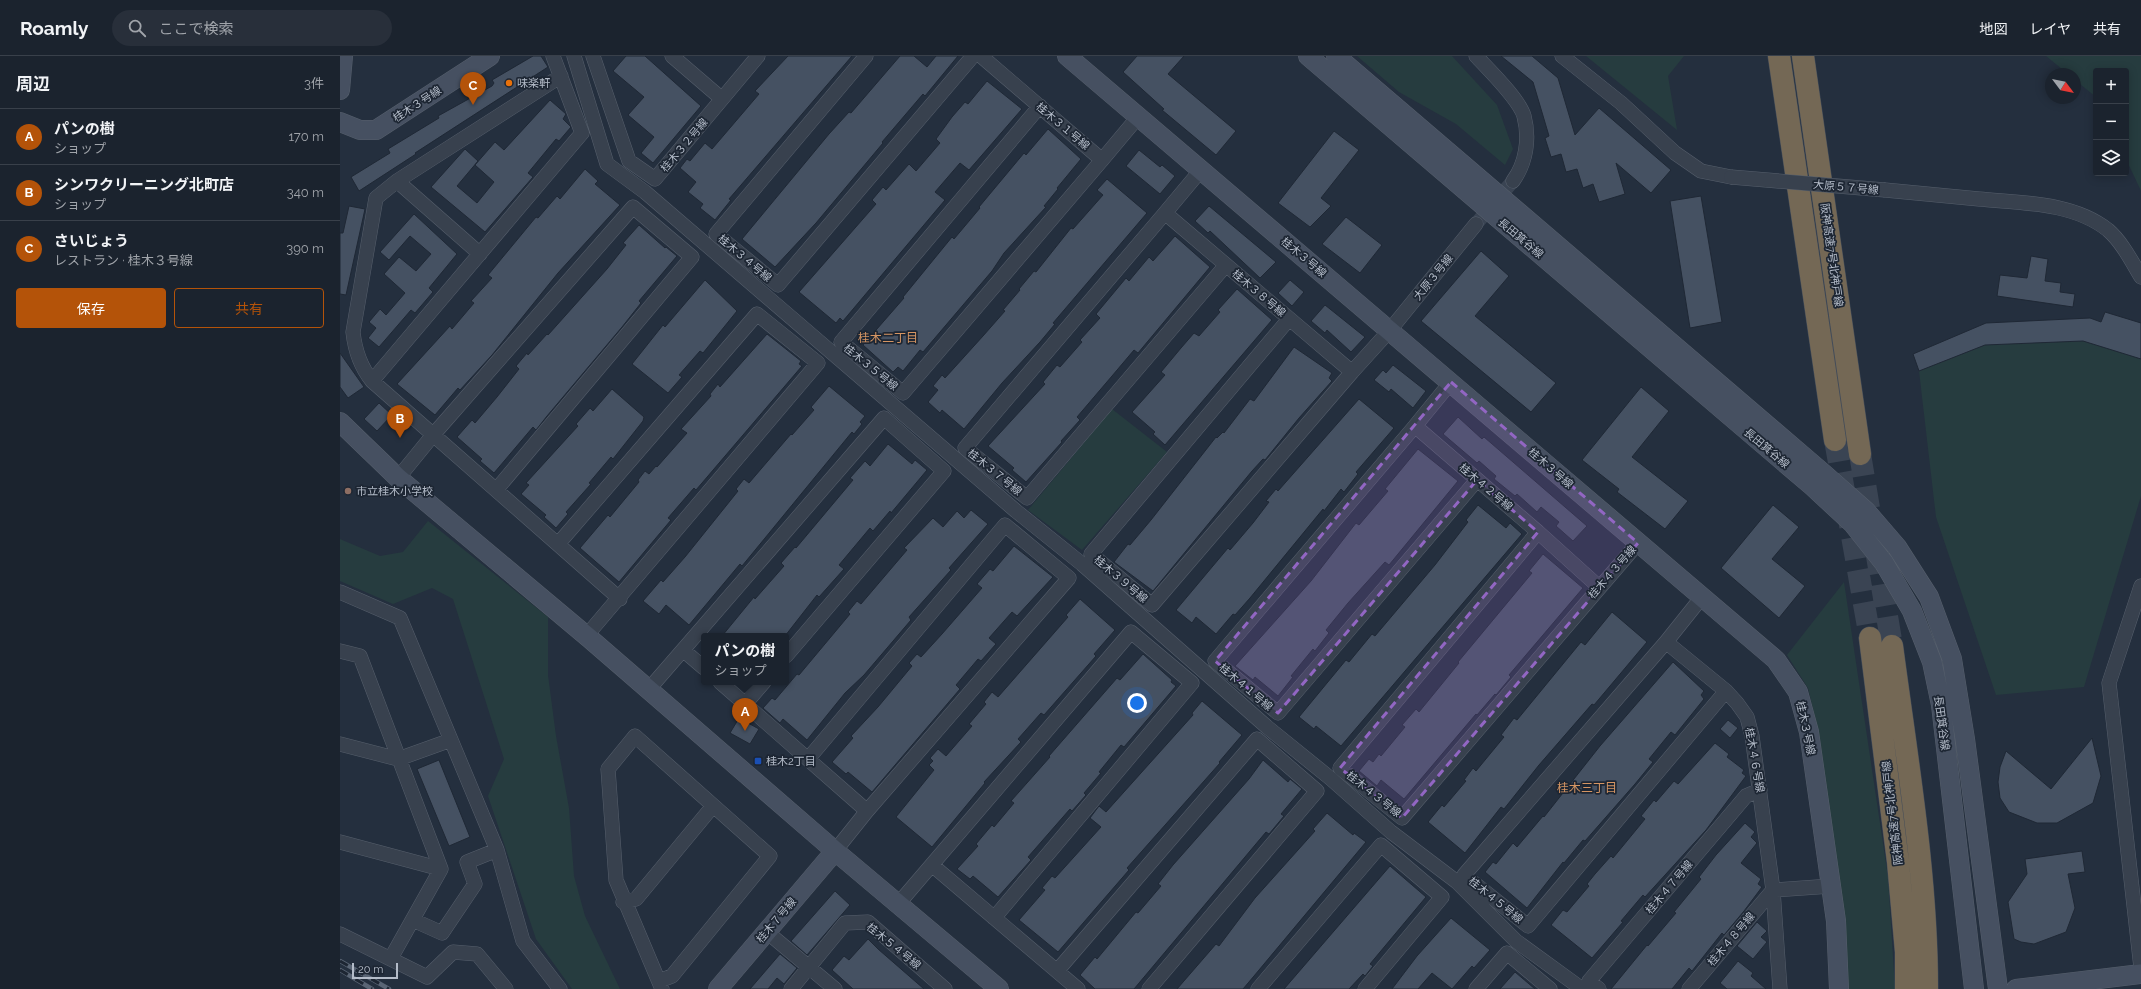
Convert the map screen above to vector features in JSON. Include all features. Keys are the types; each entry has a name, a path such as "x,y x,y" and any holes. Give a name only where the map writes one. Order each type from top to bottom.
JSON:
{"highway":[{"name":"阪神高速7号北神戸線","path":"1779,56 1835,440"},
{"name":"阪神高速7号北神戸線","path":"1803,56 1860,454"},
{"name":"阪神高速7号北神戸線","path":"1870,638 1898,862 1906,952 1906,989"},
{"name":"阪神高速7号北神戸線","path":"1892,646 1920,860 1927,949 1927,989"}],"street":[{"path":"340,90 342,56"},
{"name":"桂木３号線","path":"340,122 360,130 376,130 490,56"},
{"path":"372,381 582,133 553,56"},
{"path":"574,56 607,164 645,192 750,284 956,457 1016,511 1082,564 1261,722 1330,778 1391,832 1457,882 1516,941 1582,989"},
{"name":"桂木３２号線","path":"593,56 629,161 655,179 758,56"},
{"path":"672,56 722,99"},
{"name":"桂木３４号線","path":"866,56 716,234 778,285 973,56"},
{"name":"桂木３１号線","path":"981,56 1102,160"},
{"name":"桂木３号線","path":"1066,56 1390,330 1776,660 1798,692 1809,732 1836,921 1839,989"},
{"name":"長田箕谷線","path":"1308,56 1812,486 1853,524 1884,563 1912,611 1932,662 1942,713 1974,989"},
{"name":"長田箕谷線","path":"1336,56 1829,478 1866,511 1897,547 1929,597 1952,659 1965,739 1998,989"},
{"path":"1476,56 1508,92 1524,115 1527,146 1521,170 1513,181"},
{"name":"大原５７号線","path":"1562,56 1621,103 1675,153 1701,171 1731,177 1885,190 2031,204 2066,209 2090,219 2108,230 2127,253 2141,277"},
{"path":"561,76 397,181 376,198 353,332 355,351 363,370 372,381 620,599"},
{"name":"桂木３５号線","path":"1040,106 841,342 903,392 1102,160"},
{"path":"1102,160 1138,117"},
{"path":"1165,213 1201,170"},
{"path":"397,181 480,254"},
{"path":"398,478 433,435 633,207 692,257 496,490"},
{"name":"桂木３８号線","path":"1165,213 1352,372"},
{"name":"桂木３７号線","path":"1165,213 965,448 1027,498 1226,265"},
{"name":"大原３号線","path":"1390,330 1476,224"},
{"path":"558,544 757,314 818,363 620,599 587,636"},
{"name":"桂木３９号線","path":"1289,319 1091,554 1152,605 1352,372"},
{"path":"1352,372 1390,330"},
{"path":"1415,426 1451,382"},
{"path":"649,689 884,418 944,471 789,652"},
{"path":"340,422 398,478 587,636 835,851 899,903 999,989"},
{"name":"桂木４２号線","path":"1415,426 1538,532 1599,587"},
{"name":"桂木４１号線","path":"1415,426 1215,661 1278,713 1477,480"},
{"path":"808,759 1005,525 1069,578 867,811 835,851"},
{"name":"桂木４３号線","path":"1538,532 1340,768 1402,818 1638,543"},
{"path":"2141,586 2109,683 2141,968"},
{"path":"340,592 400,618 497,850 523,941 560,989"},
{"path":"1666,642 1702,597"},
{"path":"899,903 1131,632 1192,683 994,918"},
{"name":"桂木４５号線","path":"1666,642 1464,875 1528,926 1726,691"},
{"name":"桂木４６号線","path":"1666,642 1726,691 1747,717 1752,736 1774,890"},
{"path":"683,650 701,665"},
{"path":"340,651 360,656 398,759 442,869"},
{"path":"723,685 867,811"},
{"path":"745,704 761,685"},
{"path":"635,736 770,856 672,976 661,985 623,902 616,880 608,770 635,736"},
{"path":"1057,971 1257,739 1317,791 1149,989"},
{"path":"340,744 398,759 451,740"},
{"name":"桂木４７号線","path":"1599,989 1589,981 1746,796 1760,790"},
{"path":"623,902 636,900 713,806"},
{"path":"340,842 442,869"},
{"path":"1258,989 1382,845 1442,897 1364,989"},
{"path":"413,920 442,933 475,884 467,862 497,850"},
{"name":"桂木７号線","path":"718,989 835,851"},
{"path":"932,865 1078,989"},
{"path":"391,958 442,869"},
{"path":"1780,989 1774,890 1831,886"},
{"name":"桂木４８号線","path":"1689,989 1774,890"},
{"name":"桂木５４号線","path":"791,989 846,923 868,922 945,989"},
{"path":"767,932 835,989"},
{"path":"340,934 427,977 453,952 477,954 506,989"},
{"path":"1476,989 1508,953 1550,989"},
{"path":"2016,989 2141,974"}],"highlighted area":[{"path":"1451,382 1638,543 1402,818 1340,768 1538,532 1477,480 1278,713 1215,661"}],"green space":[{"path":"1357,56 1452,56 1497,105 1513,149 1505,165 1456,124 1399,92"},
{"path":"1586,56 1684,56 1668,76 1677,130"},
{"path":"2046,56 2141,56 2141,191 2129,165 2129,68 2093,68 2093,95 2081,85 2081,68 2061,68"},
{"path":"2083,341 2141,359 2141,496 2084,687 1996,695 1936,517 1919,371 1985,345"},
{"path":"1112,409 1167,452 1082,550 1028,510"},
{"path":"428,521 548,617 548,675 556,736 569,808 574,876 585,916 620,989 572,989 536,939 488,796 504,759 453,599 432,588 393,604 340,581 340,539 380,556 403,552"},
{"path":"1844,582 1888,877 1895,989 1847,989 1842,916 1820,739 1808,688 1787,655"}],"building":[{"path":"533,56 541,56 548,67 359,191 351,177 390,153 388,149 439,118 438,116 492,86 494,83 492,80"},
{"path":"626,56 645,56 701,106 653,163 641,153 654,137 628,115 644,97 613,71"},
{"path":"788,56 852,56 729,199 731,200 715,220 700,208 703,204 688,192 696,182 680,168 687,159 690,161 705,143 712,149 759,94 755,91"},
{"path":"900,56 914,56 927,67 936,56 958,56 925,96 923,94 882,142 883,143 816,223 775,267 742,239 829,134 849,112 851,113"},
{"path":"1137,56 1184,56 1168,74 1236,131 1216,155 1162,110 1164,109 1123,72"},
{"path":"1501,56 1532,56 1558,78 1575,135 1599,108 1671,170 1651,193 1616,163 1625,194 1599,202 1593,184 1583,188 1577,169 1566,172 1561,154 1551,157 1545,138 1549,136 1533,82"},
{"path":"987,81 1022,109 969,170 960,163 935,192 945,200 843,321 840,318 836,323 799,292 876,204 872,200 883,187 886,190 909,164 916,171 940,143 936,139 952,117 965,102 968,104"},
{"path":"550,100 566,114 563,119 571,127 559,141 556,139 528,173 533,177 485,232 431,187 465,149 478,161 457,186 477,203 494,182 475,165 495,142 504,150"},
{"path":"1048,129 1081,159 1057,188 1058,189 1044,206 1046,207 1004,253 992,271 923,352 920,350 903,371 898,367 893,372 863,345 904,298 903,297 952,237 954,239 1024,153 1026,155"},
{"path":"1334,131 1359,150 1321,198 1331,206 1310,227 1278,203"},
{"path":"1139,150 1160,167 1162,165 1175,176 1160,194 1126,166"},
{"path":"585,169 598,181 595,184 620,205 558,273 492,355 460,390 458,388 435,415 397,384 450,326 452,329 474,303 471,301 492,278 488,275 536,217 538,218 557,196 560,199"},
{"path":"1107,179 1147,213 1053,323 1055,324 1040,342 1002,383 964,429 942,410 940,413 928,402 938,390 933,386 942,375 945,378 983,336 1005,311 1003,310 1034,271 1036,272 1071,228 1073,229 1103,195 1097,190"},
{"path":"1701,196 1722,322 1690,328 1670,201"},
{"path":"349,206 365,209 346,295 340,294 340,233 343,233"},
{"path":"1209,206 1276,262 1260,278 1210,231 1208,233 1195,221"},
{"path":"414,214 457,254 429,288 433,292 415,313 411,310 379,347 368,338 376,328 369,322 380,309 386,315 405,293 384,274 399,257 416,271 431,254 410,236 389,260 380,252"},
{"path":"1346,217 1382,245 1360,273 1322,244"},
{"path":"639,225 665,248 666,247 677,256 639,301 641,303 622,327 536,430 533,427 494,473 480,461 482,459 457,437 472,420 475,423 519,369 516,366 527,353 528,355 547,334 548,335 607,269 626,245 623,243"},
{"path":"1175,236 1210,267 1138,353 1134,350 1077,417 1080,420 1061,441 1062,442 1026,482 1012,470 1014,468 988,446 1045,384 1043,382 1057,365 1060,367 1082,342 1080,340 1100,318 1096,314 1126,278 1129,281 1149,257 1153,261"},
{"path":"1481,251 1509,276 1475,316 1556,383 1531,412 1421,321"},
{"path":"2031,256 2048,259 2045,281 2061,283 2060,292 2075,294 2073,307 1997,296 2000,275 2027,278"},
{"path":"705,280 737,311 703,353 700,351 679,375 682,377 668,393 632,364 663,325 665,327"},
{"path":"1290,280 1304,292 1292,306 1278,293"},
{"path":"1237,289 1272,320 1165,445 1153,434 1155,432 1132,412 1165,375 1161,372 1181,348 1194,333 1199,336 1220,312 1218,310"},
{"path":"1325,305 1365,337 1351,352 1327,330 1325,333 1311,321"},
{"path":"2105,312 2141,323 2141,359 2083,341 1985,345 1919,371 1913,354 1986,323 2090,318 2101,322"},
{"path":"767,334 801,361 799,364 802,366 696,490 694,488 668,518 671,520 619,582 580,548 608,515 610,517 639,482 638,480 645,471 649,474 656,466 657,467 687,433 681,429 711,396 710,394 718,384 720,387"},
{"path":"1294,347 1332,373 1329,378 1332,381 1299,418 1265,460 1263,459 1252,471 1153,591 1114,562 1128,544 1130,545 1151,520 1216,437 1217,438 1223,432 1224,433 1250,399 1254,401"},
{"path":"340,353 364,387 348,398 340,387"},
{"path":"1393,365 1426,391 1413,408 1391,389 1389,392 1374,380 1383,370 1386,373"},
{"path":"829,386 865,416 860,422 862,424 854,434 852,432 742,566 740,564 689,625 666,605 659,614 643,601 661,580 663,582 685,557 738,491 736,489 744,479 749,483 791,434 792,435 814,410 811,407"},
{"path":"1641,387 1669,411 1632,457 1688,501 1665,529 1617,492 1619,489 1582,460"},
{"path":"612,389 644,417 643,421 613,459 611,457 589,483 591,484 566,512 568,514 556,528 544,517 546,515 521,494 529,485 526,483 578,426 576,424 590,408 593,411"},
{"path":"1359,399 1394,428 1356,472 1358,474 1344,492 1341,489 1250,598 1235,615 1233,614 1216,634 1196,617 1192,623 1176,610 1228,548 1230,550 1253,523 1269,502 1266,501 1276,489 1278,491"},
{"path":"379,403 392,415 377,431 364,419"},
{"path":"1458,417 1482,439 1484,437 1587,526 1573,541 1556,526 1559,522 1541,507 1537,512 1517,494 1515,496 1494,479 1496,476 1479,461 1477,463 1443,434"},
{"path":"888,444 912,464 915,460 927,470 891,513 890,511 873,531 870,528 839,565 844,569 819,597 817,595 787,633 724,633 754,597 755,599 784,566 781,563 795,547 796,548 853,480 850,478 865,461 870,466"},
{"path":"1418,449 1458,481 1389,565 1385,562 1348,603 1326,630 1329,633 1315,651 1313,649 1291,676 1293,677 1278,696 1255,677 1253,680 1235,666 1311,581 1356,523 1359,525 1388,491 1385,489"},
{"path":"1478,505 1506,528 1510,523 1522,534 1341,746 1316,726 1314,729 1299,717 1346,660 1349,662 1372,634 1375,636 1435,565 1468,522 1466,520"},
{"path":"1773,505 1799,527 1772,559 1805,586 1779,618 1721,568"},
{"path":"971,510 988,524 949,568 951,570 909,617 911,620 864,675 845,693 807,740 783,719 780,723 763,708 772,698 775,700 797,674 799,675 850,614 848,612 857,601 861,604 907,550 904,548 933,518 943,527 957,511 964,518"},
{"path":"1014,546 1053,577 1017,616 1012,612 989,638 996,644 981,661 978,659 956,685 960,689 872,792 848,772 846,774 832,762 853,738 851,736 878,707 912,666 909,663 917,654 921,657 942,634 982,588 977,584 990,569 993,571"},
{"path":"1543,554 1583,588 1509,675 1511,677 1496,695 1495,694 1477,715 1476,714 1404,799 1381,780 1377,786 1359,771 1369,759 1373,762 1379,754 1381,756 1405,727 1402,725 1416,709 1419,712 1459,663 1458,662 1532,573 1529,571"},
{"path":"1080,599 1115,630 1094,654 1096,656 1044,715 1041,713 1018,739 1021,742 984,782 985,783 932,847 896,817 934,770 929,765 933,761 930,758 938,749 946,756 972,726 969,724 986,704 984,702 992,692 998,697 1068,617 1066,615"},
{"path":"1612,612 1647,642 1594,705 1592,704 1539,765 1504,809 1501,807 1465,853 1428,822 1442,805 1444,807 1466,781 1464,780 1473,768 1476,771 1504,737 1501,735 1514,718 1517,720 1581,642 1585,645"},
{"path":"1143,654 1172,680 1171,682 1176,686 1124,747 1121,745 1099,772 1101,773 1084,793 1086,795 1072,811 1070,809 1028,857 1031,860 998,897 973,876 970,879 957,869 978,846 976,844 992,825 994,827 1014,803 1011,801 1050,757 1049,756 1117,678 1120,680"},
{"path":"1673,662 1704,691 1701,695 1704,699 1675,735 1671,732 1649,759 1653,762 1635,784 1585,841 1583,840 1564,863 1563,862 1527,908 1485,872 1493,862 1496,864 1513,843 1517,847 1543,816 1544,817 1600,746"},
{"path":"1202,701 1242,735 1219,762 1220,763 1127,868 1129,870 1058,952 1019,920 1045,890 1042,888 1052,876 1055,878 1101,827 1090,818 1099,806 1106,812 1193,715 1192,713"},
{"path":"739,718 759,729 750,744 730,733"},
{"path":"1728,720 1738,728 1730,738 1720,729"},
{"path":"2092,738 2101,776 2093,803 2057,823 2037,823 2009,812 2000,798 1998,782 2000,767 2006,751 2051,789"},
{"path":"1715,743 1729,754 1727,757 1744,770 1742,773 1746,776 1706,830 1645,897 1643,895 1621,921 1623,922 1592,958 1551,925 1563,910 1567,912 1589,886 1587,884 1595,874 1611,856 1613,858 1645,819 1641,816 1654,800 1656,802 1674,781 1678,784"},
{"path":"439,760 470,837 449,846 417,769"},
{"path":"1263,760 1288,782 1290,779 1302,789 1281,814 1284,816 1269,834 1266,832 1134,989 1095,989 1080,975 1095,957 1097,959 1136,912 1138,913 1161,886 1158,884 1173,865 1249,779"},
{"path":"1327,813 1353,835 1354,833 1366,842 1243,989 1177,989 1216,944 1219,946 1255,898 1315,831 1313,829"},
{"path":"1745,823 1755,832 1751,837 1757,843 1741,863 1761,879 1758,884 1762,887 1744,911 1724,935 1722,933 1692,971 1689,968 1672,989 1611,989 1647,945 1648,946 1676,913 1674,912 1701,879 1699,877 1716,855"},
{"path":"2082,851 2085,872 2068,874 2075,908 2066,932 2034,944 2021,942 2014,939 2008,902 2027,874 2025,859"},
{"path":"1390,866 1426,897 1370,964 1373,966 1365,976 1363,974 1349,989 1284,989"},
{"path":"835,891 850,905 807,955 791,941"},
{"path":"1451,918 1490,950 1474,968 1472,966 1452,989 1432,973 1418,989 1392,989 1417,956"},
{"path":"1757,922 1767,931 1761,937 1767,942 1753,959 1737,946"},
{"path":"868,939 924,989 853,989 832,970 844,956 849,960"},
{"path":"780,954 797,968 784,984 777,978 768,989 750,989"},
{"path":"1738,961 1753,973 1751,976 1766,989 1727,989 1720,983"},
{"path":"1515,972 1535,989 1500,989"}],"tunnel":[{"path":"1476,224 1513,181"},
{"path":"1835,440 1870,638"},
{"path":"1860,454 1892,646"}],"railway":[{"path":"340,961 389,989"},
{"path":"340,970 372,989"}],"place":[{"name":"味楽軒","path":"509,83"},
{"name":"さいじょう","path":"473,105"},
{"name":"シンワクリーニング北町店","path":"400,438"},
{"name":"市立桂木小学校","path":"348,491"},
{"name":"パンの樹","path":"745,731"},
{"name":"桂木2丁目","path":"758,761"}],"district":[{"name":"桂木二丁目","path":"888,338"},
{"name":"桂木三丁目","path":"1587,788"}]}
